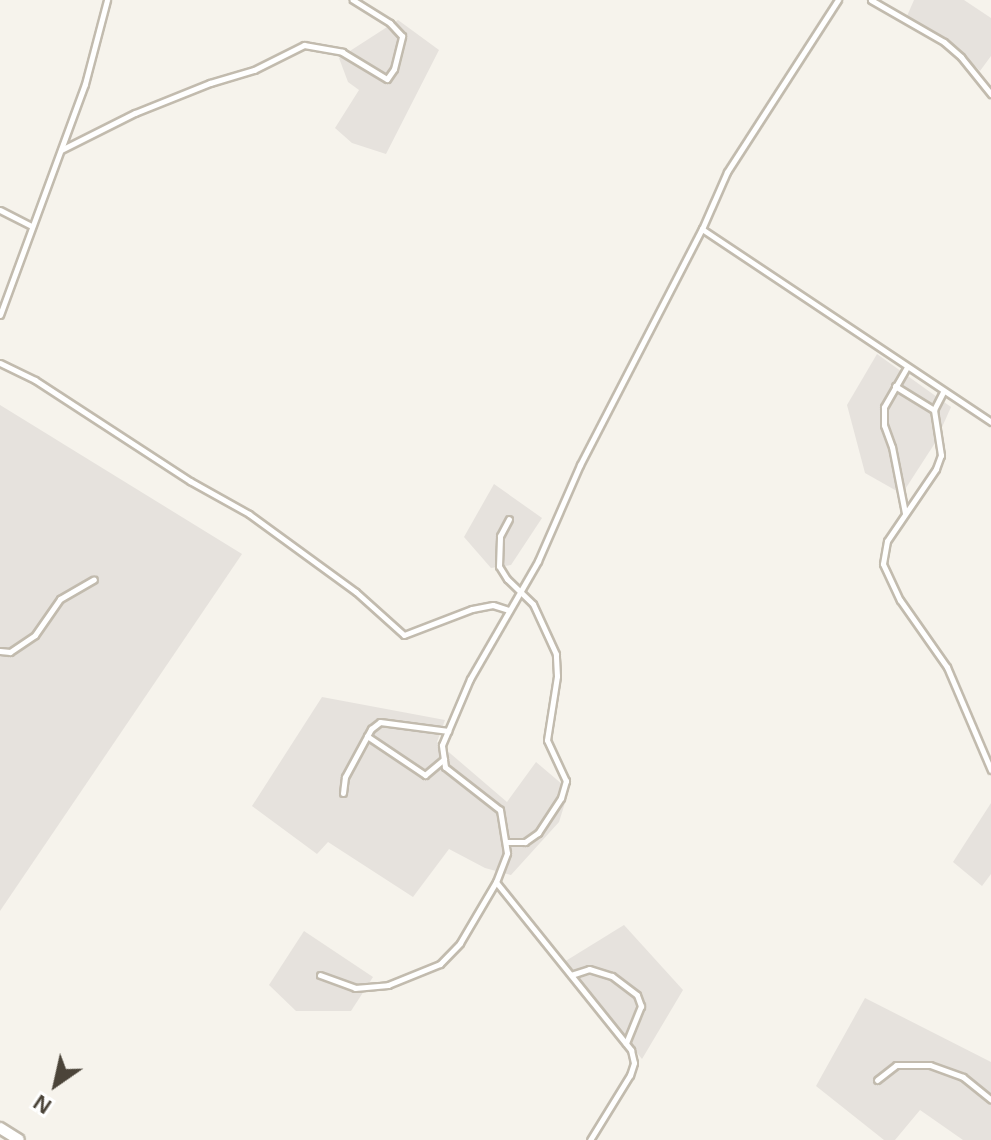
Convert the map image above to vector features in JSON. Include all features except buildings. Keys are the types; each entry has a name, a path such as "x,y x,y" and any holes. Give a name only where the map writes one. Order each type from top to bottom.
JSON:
{"street":[{"path":"0,1128 19,1140"}],"lane":[{"path":"0,315 85,84 107,0"},
{"path":"61,150 135,113 210,83 254,70 304,45 342,52 387,79 394,69 402,36 390,23 353,0"},
{"path":"320,975 355,988 388,985 440,964 460,943 496,882 507,853 500,810 445,767 442,745 470,679 538,561 580,465 745,141 838,0"},
{"path":"871,0 944,42 961,57 991,94"},
{"path":"0,210 31,226"},
{"path":"702,229 991,422"},
{"path":"0,363 35,380 190,481 249,514 356,592 404,635 472,609 493,605 508,610"},
{"path":"905,514 892,447 884,425 884,407 907,367"},
{"path":"895,386 934,410"},
{"path":"943,392 934,410 941,455 936,469 887,541 883,564 900,600 947,667 991,770"},
{"path":"507,842 525,842 538,833 561,798 566,781 547,740 557,676 556,654 533,604 518,591 499,566 500,536 509,519"},
{"path":"0,651 10,652 35,635 60,599 94,579"},
{"path":"343,793 345,777 367,736 380,722 448,731"},
{"path":"367,736 425,775 444,759"},
{"path":"496,882 626,1043 634,1063 630,1075 590,1140"},
{"path":"571,975 589,969 612,976 637,995 641,1006 626,1043"},
{"path":"877,1080 896,1065 930,1065 963,1077 991,1100"}],"shaded area":[{"path":"914,0 964,0 991,18 991,56 980,71 950,41 907,16"},
{"path":"398,20 439,50 386,154 352,143 335,128 359,90 348,82 339,58"},
{"path":"877,354 951,407 935,443 902,494 865,473 847,405"},
{"path":"0,405 242,554 0,911"},
{"path":"494,484 542,518 511,565 491,568 464,537"},
{"path":"322,697 445,720 437,742 507,802 536,762 569,790 559,822 511,875 485,868 449,849 413,897 328,842 317,854 252,806"},
{"path":"991,803 991,874 982,886 953,862"},
{"path":"624,925 683,990 642,1059 564,962"},
{"path":"304,931 373,977 351,1011 296,1011 269,985"},
{"path":"865,998 991,1062 991,1140 963,1140 920,1110 895,1140 884,1140 816,1086"}]}
